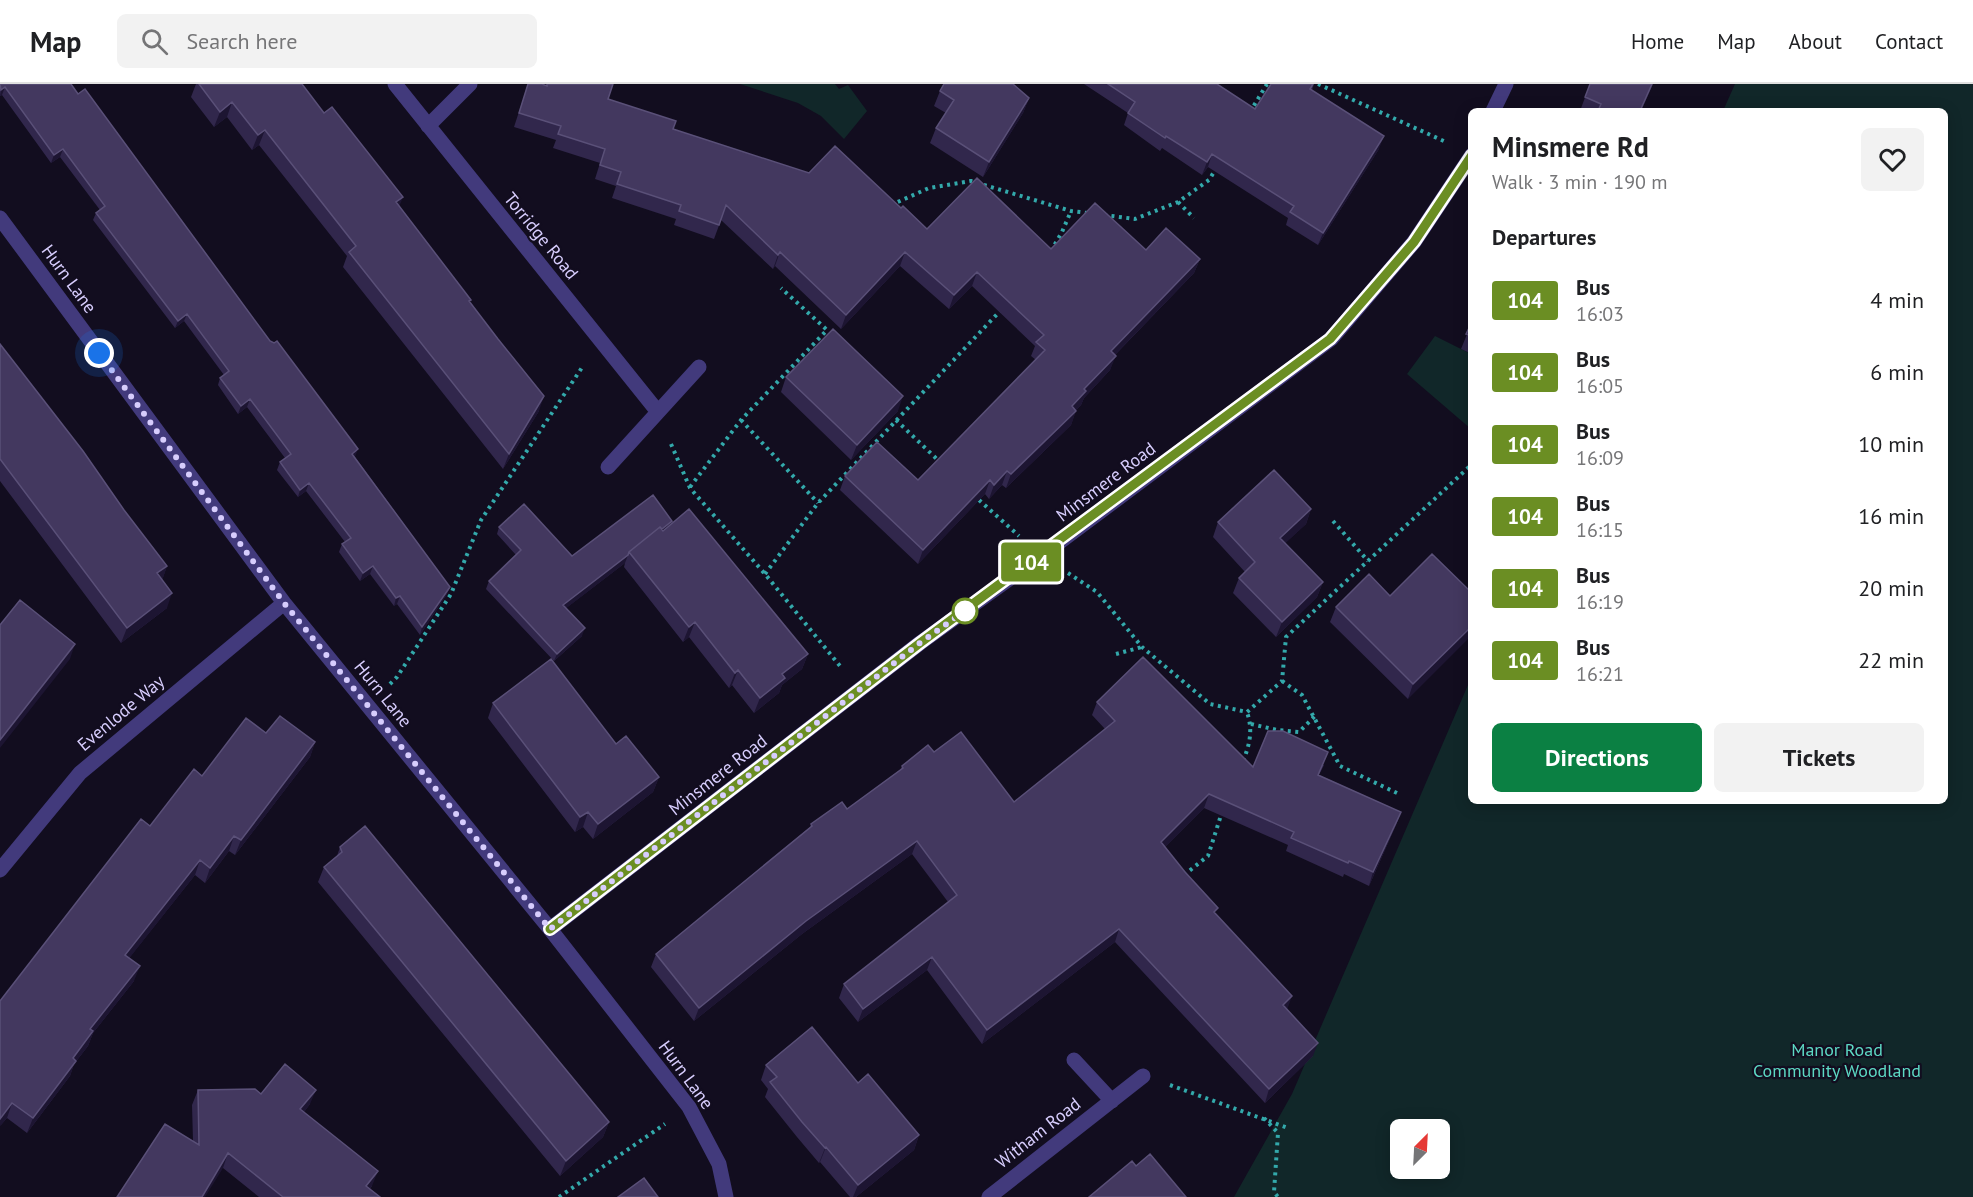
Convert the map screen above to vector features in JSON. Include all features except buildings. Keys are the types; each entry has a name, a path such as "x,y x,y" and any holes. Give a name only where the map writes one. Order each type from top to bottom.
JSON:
{"street":[{"name":"Torridge Road","path":"395,84 658,412"},
{"path":"428,126 470,84"},
{"path":"1494,108 1506,84"},
{"name":"Minsmere Road","path":"550,929 920,643 1330,339 1414,242 1468,161"},
{"name":"Hurn Lane","path":"0,218 284,603 550,929 689,1107 719,1164 726,1197"},
{"path":"608,466 699,367"},
{"name":"Evenlode Way","path":"0,870 80,773 284,603"},
{"name":"Witham Road","path":"1074,1060 1112,1101"},
{"name":"Witham Road","path":"989,1197 1143,1076"}],"path":[{"path":"1250,113 1267,84"},
{"path":"1318,84 1451,144"},
{"path":"1103,215 1135,219 1178,202 1209,180 1220,160"},
{"path":"885,208 928,188 971,181 1071,211 1092,214"},
{"path":"1178,202 1194,218"},
{"path":"1046,259 1071,211"},
{"path":"690,488 741,420 827,330 781,288"},
{"path":"765,574 818,503 1008,302"},
{"path":"368,706 397,677 451,594 481,520 600,340"},
{"path":"658,412 690,488 765,574 859,690"},
{"path":"741,420 818,503"},
{"path":"896,420 946,468"},
{"path":"1247,712 1282,681 1286,637 1468,468"},
{"path":"979,501 1041,555 1097,592 1142,647 1210,704 1247,712"},
{"path":"1333,521 1368,561"},
{"path":"1116,654 1142,647"},
{"path":"1282,681 1302,695 1340,766 1399,794"},
{"path":"1241,765 1250,743 1251,724 1247,712"},
{"path":"1251,724 1299,732 1315,716"},
{"path":"1181,878 1208,856 1215,829 1224,808"},
{"path":"1143,1076 1263,1117 1288,1128"},
{"path":"560,1197 689,1107"},
{"path":"1263,1117 1278,1133 1274,1192 1278,1197"}],"green space":[{"path":"740,84 835,84 839,89 848,85 867,111 844,139 821,116 798,103"},
{"name":"Manor Road Community Woodland","path":"1735,84 1973,84 1973,1197 1234,1197 1292,1094 1468,685 1468,804 1948,804 1948,108 1724,108"},
{"path":"1435,336 1468,352 1468,426 1407,374"}],"bus line":[{"name":"104","path":"550,929 920,643 1330,339 1414,242 1468,161"}],"route":[{"path":"99,353 284,603 550,929 920,643 972,606 965,611"}]}
